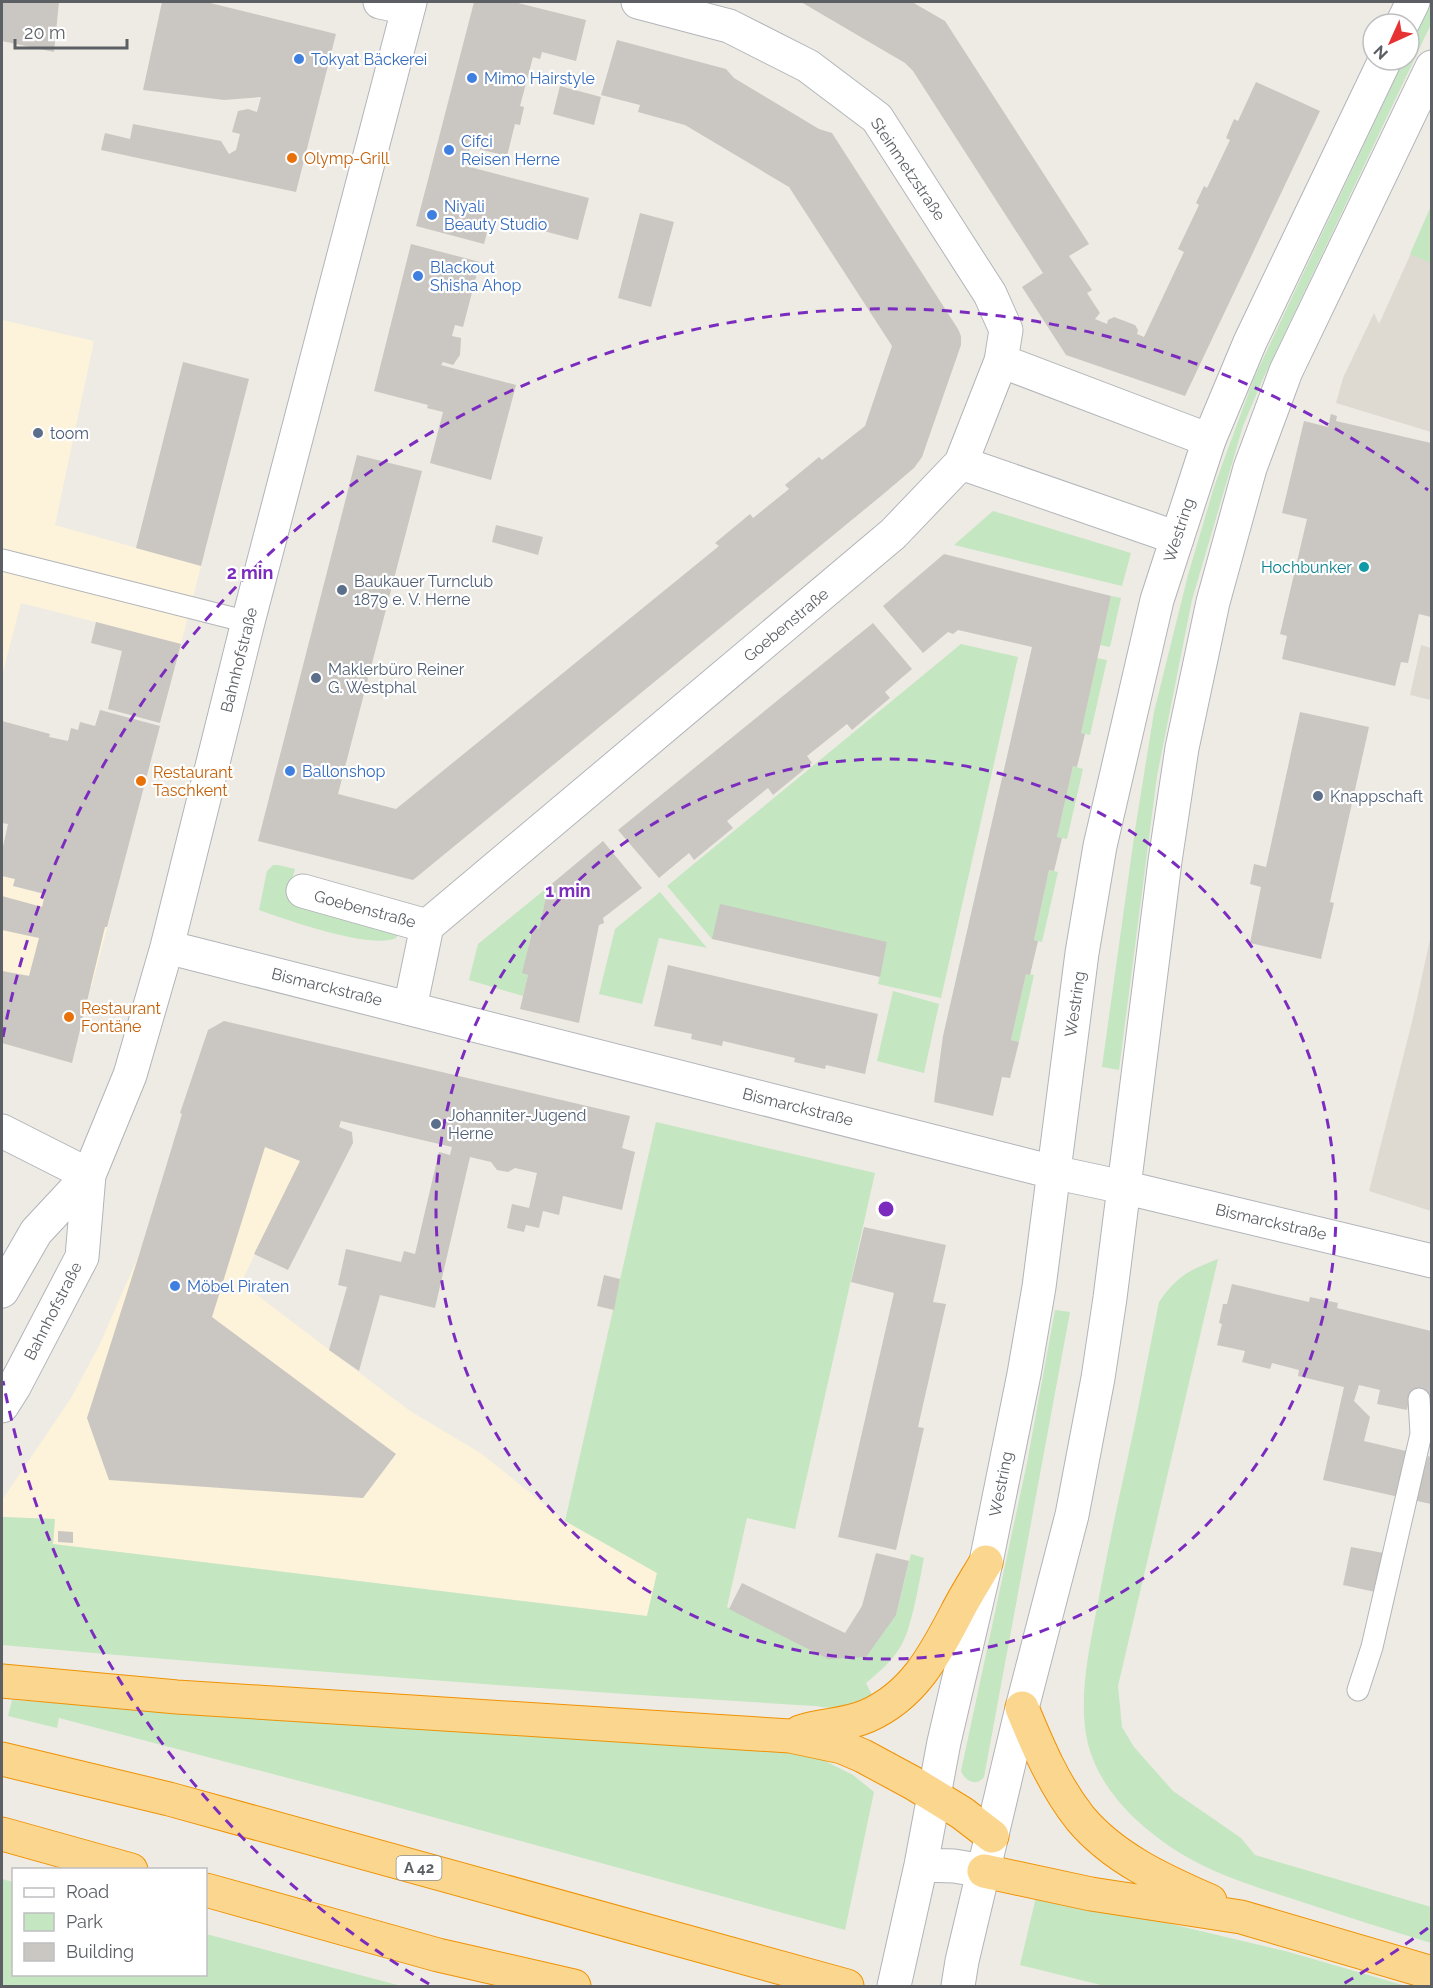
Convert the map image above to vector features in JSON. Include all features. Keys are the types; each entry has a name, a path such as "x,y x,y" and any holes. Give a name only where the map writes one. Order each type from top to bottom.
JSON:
{"highway":[{"path":"790,1736 809,1729 856,1721 887,1705 902,1693 935,1655 986,1562"},
{"path":"2,1681 177,1697 790,1736 842,1747 889,1769 992,1836"},
{"path":"1022,1708 1053,1777 1069,1803 1092,1830 1118,1852 1160,1878 1242,1917"},
{"name":"A 42","path":"2,1759 170,1799 840,1985"},
{"path":"2,1834 127,1868"},
{"path":"984,1871 1090,1894 1242,1917 1431,1973"},
{"path":"207,1890 438,1955 574,1986"}],"street":[{"name":"Steinmetzstraße","path":"639,2 729,26 808,66 878,118 990,294 1006,330 1001,361 961,463"},
{"name":"Bahnhofstraße","path":"2,1406 82,1257 89,1175 138,1053 167,947 399,4"},
{"path":"958,1986 1022,1708 1072,1515 1098,1378 1165,861 1182,748 1213,602 1250,468 1286,371 1431,67"},
{"name":"Westring","path":"894,1986 921,1865 933,1796 986,1562 1039,1287 1082,953 1100,846 1157,600 1209,440 1250,342 1379,72"},
{"path":"1001,361 1209,440"},
{"path":"961,463 1177,538"},
{"name":"Goebenstraße","path":"410,1008 427,926 893,534 961,463"},
{"name":"Goebenstraße","path":"303,891 427,926"},
{"name":"Bismarckstraße","path":"167,947 1053,1172 1431,1261"},
{"path":"2,1131 89,1175"},
{"name":"Bahnhofstraße","path":"2,1291 36,1232 89,1175"},
{"path":"921,1865 954,1866 984,1871"}],"lane":[{"path":"2,560 248,622"},
{"path":"1358,1690 1372,1647 1421,1434 1419,1399"}],"shaded area":[{"path":"1431,209 1431,432 1336,403 1343,378 1374,313 1379,324"},
{"name":"toom","path":"2,320 94,341 55,525 201,566 181,644 21,603 2,676"},
{"path":"1421,645 1431,648 1431,700 1410,695"},
{"path":"2,876 15,879 13,886 111,912 92,986 2,971"},
{"path":"1431,935 1431,1211 1369,1191 1412,1022"},
{"path":"265,1147 300,1161 241,1283 410,1411 482,1454 565,1521 657,1573 647,1616 53,1544 54,1519 2,1517 2,1500 71,1398 98,1348 139,1255"}],"green space":[{"path":"1431,2 1431,24 1421,45 1421,23"},
{"path":"1398,72 1408,72 1262,381 1243,426 1192,600 1157,776 1119,1070 1102,1067 1154,712 1188,575 1214,487 1254,378"},
{"path":"1431,206 1432,263 1410,254"},
{"path":"993,511 1131,553 1122,586 954,545"},
{"path":"1111,596 1121,598 1110,647 1100,645"},
{"path":"961,644 1018,657 941,998 878,984 887,942 712,939 667,886"},
{"path":"1097,658 1107,660 1090,735 1081,733"},
{"path":"1073,766 1083,769 1067,839 1057,837"},
{"path":"273,865 295,869 287,897 392,927 398,934 396,938 384,941 349,937 259,910 267,871"},
{"path":"1049,870 1058,872 1042,942 1034,940"},
{"path":"548,887 539,929 532,929 523,973 528,975 523,996 469,980 478,944"},
{"path":"660,892 707,948 659,938 642,1004 599,994 615,929"},
{"path":"1026,974 1034,975 1019,1042 1011,1040"},
{"path":"893,991 939,1004 924,1073 877,1061"},
{"path":"656,1122 875,1173 795,1529 747,1518 727,1607 828,1659 896,1615 911,1554 924,1558 904,1641 892,1658 866,1683 872,1695 845,1706 832,1708 409,1678 2,1645 2,1517 55,1519 53,1544 647,1616 657,1573 565,1521"},
{"path":"1218,1259 1118,1686 1122,1727 1134,1747 1173,1791 1241,1838 1255,1855 1431,1907 1431,1943 1239,1881 1180,1853 1150,1832 1123,1807 1102,1777 1088,1744 1084,1695 1090,1645 1159,1302 1184,1275"},
{"path":"1055,1310 1070,1312 984,1777 978,1782 971,1782 961,1771 1027,1463"},
{"path":"12,1700 780,1749 817,1757 853,1775 874,1792 845,1930 349,1794 59,1718 57,1728 8,1716"},
{"path":"2,1879 12,1882 12,1976 207,1976 207,1934 401,1986 2,1986"},
{"path":"1036,1897 1133,1915 1289,1952 1406,1986 1105,1986 1020,1965"}],"building":[{"path":"2,2 59,2 54,52 2,41"},
{"path":"162,2 206,2 336,34 296,192 101,150 105,133 130,139 133,124 221,141 229,154 236,150 240,134 232,132 238,111 248,109 257,112 261,97 224,100 143,90"},
{"path":"474,2 514,2 586,20 576,61 542,52 540,59 533,57 520,106 524,107 520,125 515,124 507,156 470,147 466,166 589,198 578,240 498,219 496,226 489,225 484,244 416,226"},
{"path":"801,2 912,2 945,21 1089,244 1069,256 1092,290 1087,293 1100,313 1095,319 1107,324 1108,320 1114,317 1135,325 1138,330 1137,334 1144,337 1184,252 1178,249 1199,205 1196,203 1204,186 1207,188 1230,140 1226,138 1234,119 1238,121 1256,82 1320,111 1185,396 1066,355 1022,287 1043,273 913,71 905,63"},
{"path":"617,40 726,69 734,78 819,129 832,133 961,336 961,345 922,457 914,468 881,496 413,880 258,841 357,455 422,471 338,794 396,809 719,546 715,543 750,514 753,518 789,489 785,485 819,457 822,460 865,426 892,346 789,187 685,125 638,112 640,105 601,95"},
{"path":"560,86 601,97 594,125 553,114"},
{"path":"640,213 674,222 651,307 618,298"},
{"path":"411,244 480,262 463,327 455,325 452,336 461,338 460,355 453,365 443,362 441,365 516,385 491,480 430,463 443,412 427,408 428,405 374,391"},
{"path":"183,362 249,379 201,566 136,548"},
{"name":"Hochbunker","path":"1331,414 1337,416 1336,421 1431,443 1431,617 1419,614 1408,663 1401,662 1395,686 1282,659 1287,636 1280,634 1307,519 1282,513 1304,421 1328,427"},
{"path":"496,525 543,537 538,555 492,542"},
{"path":"944,554 1111,596 1081,733 1085,734 1077,767 1073,766 1057,837 1062,838 1054,871 1049,870 1034,940 1038,941 1030,975 1026,974 1011,1040 1019,1042 1010,1078 1002,1077 993,1116 934,1102 943,1036 1032,647 958,630 953,634 948,632 923,653 883,606"},
{"path":"96,622 181,644 160,723 108,709 122,651 91,643"},
{"path":"873,623 912,669 885,692 890,698 852,730 847,724 807,756 812,763 773,795 768,788 727,821 733,828 694,860 689,853 659,878 618,830"},
{"path":"100,710 160,726 107,927 105,927 72,1063 2,1043 2,971 29,976 39,938 2,930 2,896 42,907 45,894 13,886 15,879 2,876 2,851 8,824 2,823 2,721 68,741 71,728 78,730 80,722 95,726"},
{"name":"Knappschaft","path":"1300,712 1369,727 1330,902 1334,903 1321,959 1250,943 1261,887 1250,884 1254,864 1266,867"},
{"path":"603,841 642,888 603,918 604,923 599,925 579,1023 520,1009 528,975 522,973 533,928 539,929 548,887"},
{"path":"720,904 887,942 880,977 712,939"},
{"path":"668,965 878,1014 865,1074 826,1065 825,1069 794,1062 795,1058 723,1041 722,1046 691,1039 692,1034 654,1026"},
{"path":"224,1021 630,1116 622,1148 635,1152 622,1210 563,1196 559,1215 543,1211 539,1228 526,1225 524,1232 507,1228 512,1204 529,1208 537,1173 515,1168 508,1172 497,1170 491,1162 470,1157 435,1308 380,1295 359,1371 329,1350 347,1287 338,1285 346,1249 401,1262 404,1251 415,1254 439,1152 450,1155 452,1147 341,1121 339,1127 352,1132 353,1143 288,1270 254,1254 300,1161 265,1147 212,1317 396,1454 363,1498 109,1480 87,1418 182,1114 180,1113 208,1030"},
{"path":"864,1227 946,1245 933,1302 946,1304 918,1427 924,1428 896,1550 838,1537 894,1293 851,1282"},
{"path":"604,1275 620,1279 614,1310 597,1306"},
{"path":"1232,1284 1309,1302 1310,1297 1338,1303 1337,1308 1431,1331 1431,1401 1410,1396 1407,1410 1377,1404 1380,1390 1359,1385 1354,1401 1370,1417 1364,1441 1406,1451 1402,1469 1406,1470 1399,1497 1323,1480 1344,1387 1298,1376 1299,1370 1272,1363 1270,1369 1242,1362 1245,1351 1217,1345 1222,1324 1219,1323 1223,1304 1227,1304"},
{"path":"1428,1456 1431,1457 1431,1504 1413,1500 1420,1473 1423,1474"},
{"path":"58,1531 73,1532 73,1543 58,1542"},
{"path":"1351,1547 1389,1554 1380,1593 1343,1585"},
{"path":"876,1553 909,1561 896,1615 866,1657 828,1659 729,1609 742,1583 845,1633 862,1606"}],"place":[{"name":"Tokyat Bäckerei","path":"299,59"},
{"name":"Mimo Hairstyle","path":"472,78"},
{"name":"Cifci Reisen Herne","path":"449,150"},
{"name":"Olymp-Grill","path":"292,158"},
{"name":"Niyali Beauty Studio","path":"432,215"},
{"name":"Blackout Shisha Ahop","path":"418,276"},
{"name":"toom","path":"38,433"},
{"name":"Hochbunker","path":"1364,567"},
{"name":"Baukauer Turnclub 1879 e. V. Herne","path":"342,590"},
{"name":"Maklerbüro Reiner G. Westphal","path":"316,678"},
{"name":"Ballonshop","path":"290,771"},
{"name":"Restaurant Taschkent","path":"141,781"},
{"name":"Knappschaft","path":"1318,796"},
{"name":"Restaurant Fontäne","path":"69,1017"},
{"name":"Johanniter-Jugend Herne","path":"436,1124"},
{"name":"Möbel Piraten","path":"175,1286"}]}
